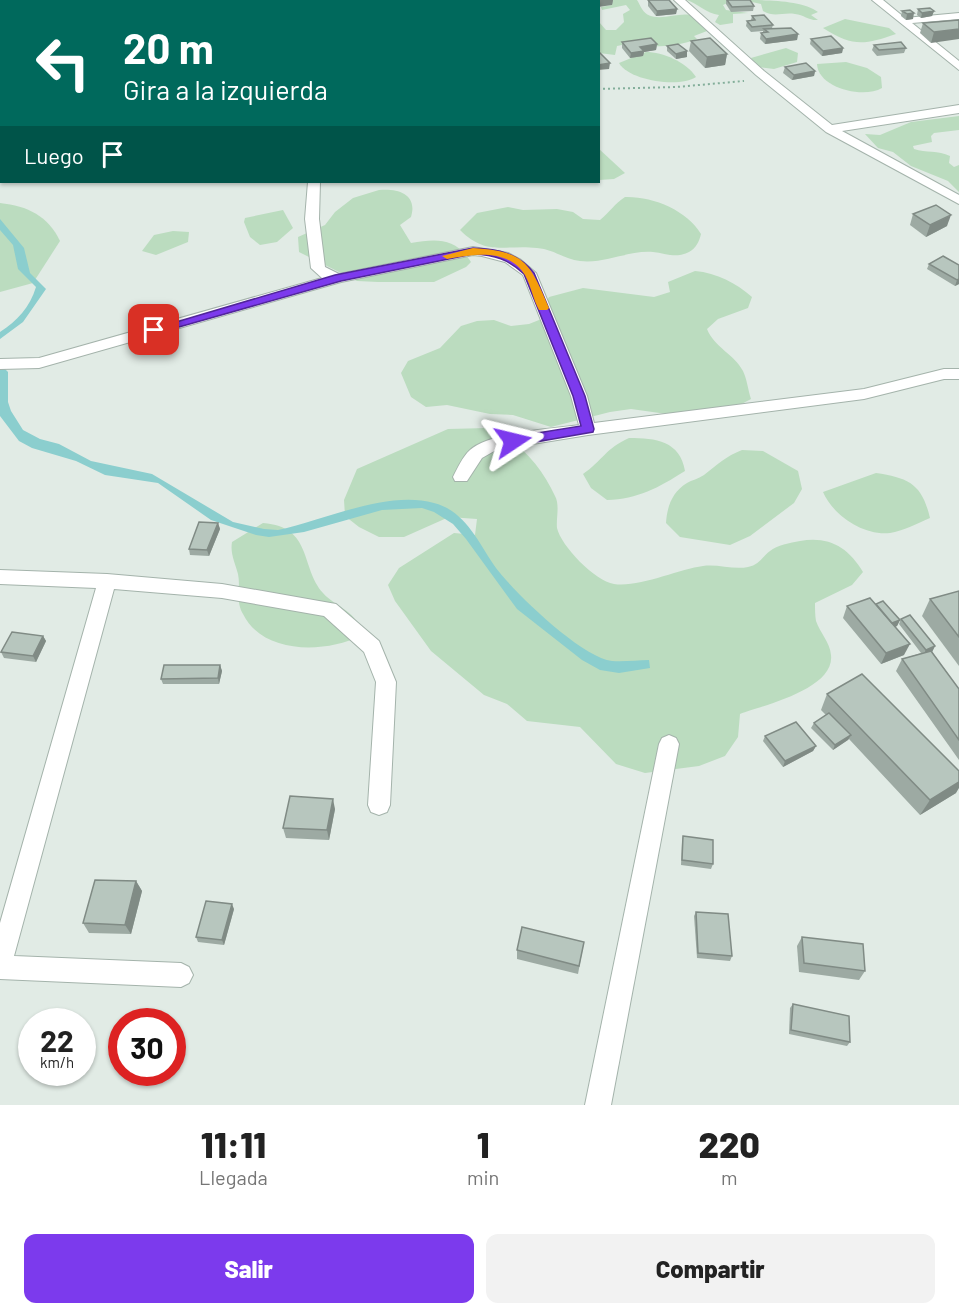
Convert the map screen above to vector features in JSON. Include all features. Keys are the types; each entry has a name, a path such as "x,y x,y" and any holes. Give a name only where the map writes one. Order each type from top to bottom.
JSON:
{"street":[{"path":"679,0 767,79 830,129 959,200"},
{"path":"878,0 959,67"},
{"path":"903,21 959,16"},
{"path":"830,129 959,109"},
{"path":"314,183 312,219 318,268 326,275 339,278"},
{"path":"0,364 39,363 339,278 473,251 495,252 516,260 529,273 579,396 588,429"},
{"path":"461,477 476,454 492,445 588,429 864,394 937,375 959,374"},
{"path":"0,576 107,581 222,591 329,609 372,647 386,681 379,805"},
{"path":"107,581 0,966 181,975"},
{"path":"598,1105 669,744"}],"path":[{"path":"600,88 675,87 767,79"}],"green space":[{"path":"612,0 637,0 646,14 658,17 690,15 707,31 694,36 697,39 688,42 660,46 622,45 617,46 615,55 600,53 600,23 606,30 616,30 624,22 623,14 630,10 626,5 602,10 601,7 612,5"},
{"path":"687,0 734,0 723,5 726,10 748,13 733,14 733,23 720,25 715,22 719,15"},
{"path":"743,0 803,5 818,12 811,15 818,20 795,14 771,14 763,11 761,4"},
{"path":"845,19 889,28 896,34 859,42 843,38 823,28"},
{"path":"786,48 798,53 797,62 774,69 759,67 751,58"},
{"path":"646,52 674,59 696,77 679,82 655,81 633,74 619,63"},
{"path":"846,62 867,68 881,77 882,88 864,92 843,89 825,79 819,72 817,64"},
{"path":"959,116 959,130 934,133 931,136 932,142 913,146 914,149 950,156 949,163 954,167 959,165 959,192 948,181 911,166 893,152 878,148 865,134 880,135 911,122"},
{"path":"600,150 625,173 614,179 600,180"},
{"path":"379,190 393,190 409,198 412,203 411,217 400,225 411,243 437,241 452,244 471,262 466,267 434,282 357,281 299,252 298,237 325,225 335,212 353,198"},
{"path":"625,197 646,199 678,211 695,225 701,234 694,249 680,255 644,252 599,261 580,261 543,249 488,247 479,244 460,230 477,213 508,207 523,210 557,209 573,212 583,219 600,220"},
{"path":"0,203 20,207 36,214 50,225 60,241 33,283 0,292"},
{"path":"283,210 293,228 277,242 260,245 250,237 244,222 245,218"},
{"path":"173,231 189,232 188,242 156,255 142,251 154,235"},
{"path":"695,271 726,280 752,297 748,308 718,319 707,329 714,341 735,360 746,377 751,399 734,408 674,415 631,409 551,427 513,415 490,414 447,405 426,407 411,397 401,373 408,361 440,348 461,326 477,321 494,320 511,326 529,324 544,318 543,307 549,297 583,288 654,297 670,292 668,282"},
{"path":"487,428 509,439 536,464 556,500 557,528 565,544 589,570 614,584 646,581 703,566 748,567 758,563 776,547 800,541 820,540 837,545 844,550 863,572 852,585 815,603 816,621 829,646 831,655 829,667 822,677 796,694 740,714 738,737 725,756 699,766 645,773 616,764 580,727 527,721 507,704 484,695 431,651 395,601 388,585 399,568 454,533 475,535 477,519 449,517 404,537 379,537 359,527 345,516 344,500 357,469 448,429"},
{"path":"629,438 648,439 672,447 678,453 685,471 648,492 607,500 591,488 583,474 609,450"},
{"path":"742,450 763,451 798,471 802,489 794,503 750,536 730,545 680,537 666,523 674,495 687,483"},
{"path":"876,473 905,480 918,490 923,497 930,518 895,532 870,531 841,516 823,492"},
{"path":"263,523 279,526 298,540 316,583 328,598 352,616 359,628 360,636 330,646 296,647 265,637 252,627 239,604 239,579 232,554 232,542"}],"water":[{"path":"0,219 24,248 30,273 46,289 23,322 0,339 0,332 22,313 36,287 18,269 13,245 0,230"},
{"path":"0,364 8,372 8,402 11,411 23,430 40,439 59,444 91,461 152,474 233,522 278,530 356,508 396,500 416,500 445,507 455,513 471,529 496,568 518,593 567,636 599,657 612,661 649,660 650,668 619,673 600,670 582,660 517,609 466,539 453,524 434,512 422,508 382,510 304,532 269,537 256,535 211,520 158,483 105,475 76,461 32,448 19,441 0,416"}],"building":[{"path":"648,0 669,0 677,9 657,11"},
{"path":"727,0 750,0 754,6 732,7"},
{"path":"930,8 934,11 922,13 918,9"},
{"path":"910,10 914,13 907,14 902,11"},
{"path":"764,15 773,25 752,27 747,21 755,20 752,16"},
{"path":"959,20 959,29 934,32 923,23"},
{"path":"791,28 798,34 766,39 761,33 768,32 764,29"},
{"path":"831,36 843,48 823,51 811,39"},
{"path":"651,38 657,44 640,47 644,51 631,53 622,42"},
{"path":"710,38 727,54 707,57 691,41"},
{"path":"901,42 906,48 879,50 874,45"},
{"path":"678,44 687,51 676,54 667,46"},
{"path":"600,53 610,63 600,65"},
{"path":"806,63 815,71 794,75 785,67"},
{"path":"936,205 951,215 930,225 913,214"},
{"path":"943,256 959,265 959,279 929,264"},
{"path":"199,522 218,523 207,550 189,549"},
{"path":"959,591 959,637 930,599"},
{"path":"870,598 910,644 886,653 847,606"},
{"path":"883,601 900,620 892,623 876,604"},
{"path":"910,615 935,646 926,650 901,619"},
{"path":"12,632 43,636 33,656 1,652"},
{"path":"931,651 959,689 959,740 902,659"},
{"path":"164,665 220,665 218,678 161,679"},
{"path":"862,674 959,771 959,782 930,800 827,694"},
{"path":"829,713 851,735 835,745 814,723"},
{"path":"796,722 816,746 785,761 765,736"},
{"path":"290,796 333,799 327,830 283,828"},
{"path":"683,836 713,840 713,864 682,860"},
{"path":"95,880 136,881 125,925 83,923"},
{"path":"206,901 232,904 222,940 196,937"},
{"path":"696,912 728,914 732,956 698,953"},
{"path":"522,927 584,942 579,966 517,950"},
{"path":"802,937 863,944 865,971 804,963"},
{"path":"793,1004 849,1016 850,1042 791,1030"}],"slow traffic":[{"path":"447,256 473,251 495,252 516,260 529,273 543,308"}],"route":[{"path":"154,330 339,278 473,251 495,252 516,260 529,273 579,396 588,429 513,441"}]}
